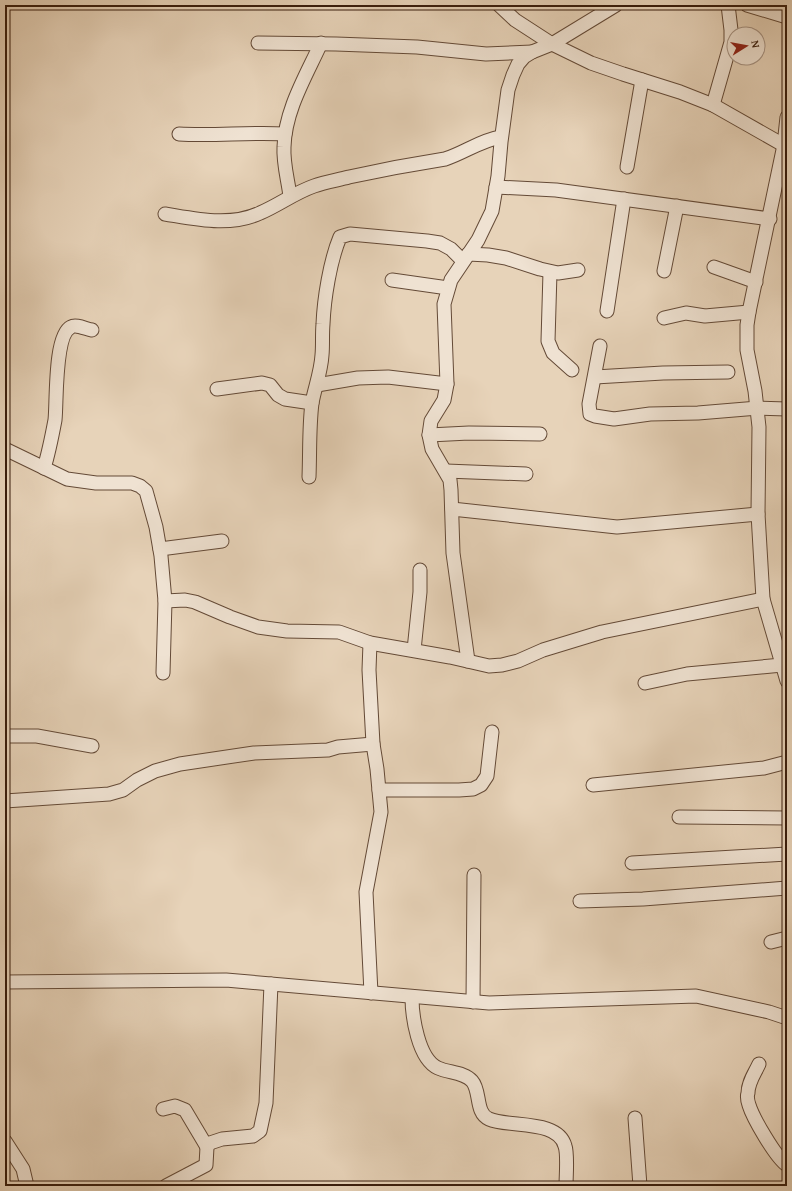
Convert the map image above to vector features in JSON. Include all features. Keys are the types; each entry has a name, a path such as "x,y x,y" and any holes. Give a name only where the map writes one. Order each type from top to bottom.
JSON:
{"street":[{"path":"499,5 515,20 552,44 591,63 680,92 713,105 786,146"},
{"path":"468,661 453,553 452,490 450,480 432,449 428,435 431,421 444,400 447,384 443,317 444,304 451,280 478,240 492,211 501,137 512,74 524,57 552,44 616,5"},
{"path":"713,105 731,42 728,5"},
{"path":"746,5 787,17"},
{"path":"258,43 321,43 417,47 486,54 532,52"},
{"path":"290,196 284,160 285,134 300,88 321,43"},
{"path":"627,167 642,80"},
{"path":"787,117 786,146 747,325 747,350 760,427 758,514 763,599 787,681"},
{"path":"179,134 209,136 260,133 285,134"},
{"path":"165,214 210,220 232,221 258,214 290,196 315,186 383,169 453,157 488,140 501,137"},
{"path":"496,187 556,190 770,219"},
{"path":"607,311 624,199"},
{"path":"664,271 677,206"},
{"path":"309,477 312,402 320,373 323,322 328,285 336,247 340,237 350,234 427,241 440,244 466,257 488,255 506,258 550,272 558,273 578,270"},
{"path":"714,267 756,282"},
{"path":"550,272 548,341 553,353 572,370"},
{"path":"392,280 448,288"},
{"path":"664,318 686,313 705,316 749,312"},
{"path":"44,468 53,429 56,372 59,355 67,330 75,326 92,330"},
{"path":"600,346 589,409 590,414 595,416 614,419 643,415 698,413 758,408 787,409"},
{"path":"594,377 663,373 728,372"},
{"path":"317,385 358,378 388,377 447,384"},
{"path":"217,389 262,383 270,385 281,397 312,402"},
{"path":"428,435 469,432 540,434"},
{"path":"5,449 67,479 96,483 132,483 140,486 146,491 156,527 160,549 165,601 163,673"},
{"path":"446,471 526,474"},
{"path":"452,509 617,527 758,514"},
{"path":"160,549 222,541"},
{"path":"414,650 420,592 420,570"},
{"path":"165,601 180,600 196,602 230,618 258,627 288,631 339,632 370,643 414,650 489,666 502,665 518,661 555,646 602,632 763,599"},
{"path":"370,643 369,670 373,744 381,812 366,892 371,993"},
{"path":"645,683 687,674 782,665"},
{"path":"379,790 459,790 473,789 481,785 487,776 492,732"},
{"path":"5,736 37,736 92,746"},
{"path":"5,801 109,794 123,790 137,780 155,772 180,764 254,753 328,750 338,747 373,744"},
{"path":"593,785 764,768 787,762"},
{"path":"679,817 787,818"},
{"path":"632,863 787,854"},
{"path":"473,1002 474,875"},
{"path":"580,901 643,899 787,888"},
{"path":"771,942 787,938"},
{"path":"5,982 226,980 489,1003 696,996 769,1012 787,1018"},
{"path":"207,1147 215,1140 253,1136 260,1131 266,1104 271,984"},
{"path":"412,996 412,1012 424,1055 438,1068 460,1074 471,1080 476,1088 481,1111 487,1118 502,1122 539,1127 550,1130 561,1137 566,1147 566,1186"},
{"path":"759,1064 750,1081 748,1092 749,1105 758,1124 775,1152 787,1165"},
{"path":"162,1109 175,1106 185,1110 207,1147 206,1165 166,1186"},
{"path":"635,1118 640,1186"},
{"path":"5,1141 23,1169 27,1186"}]}
